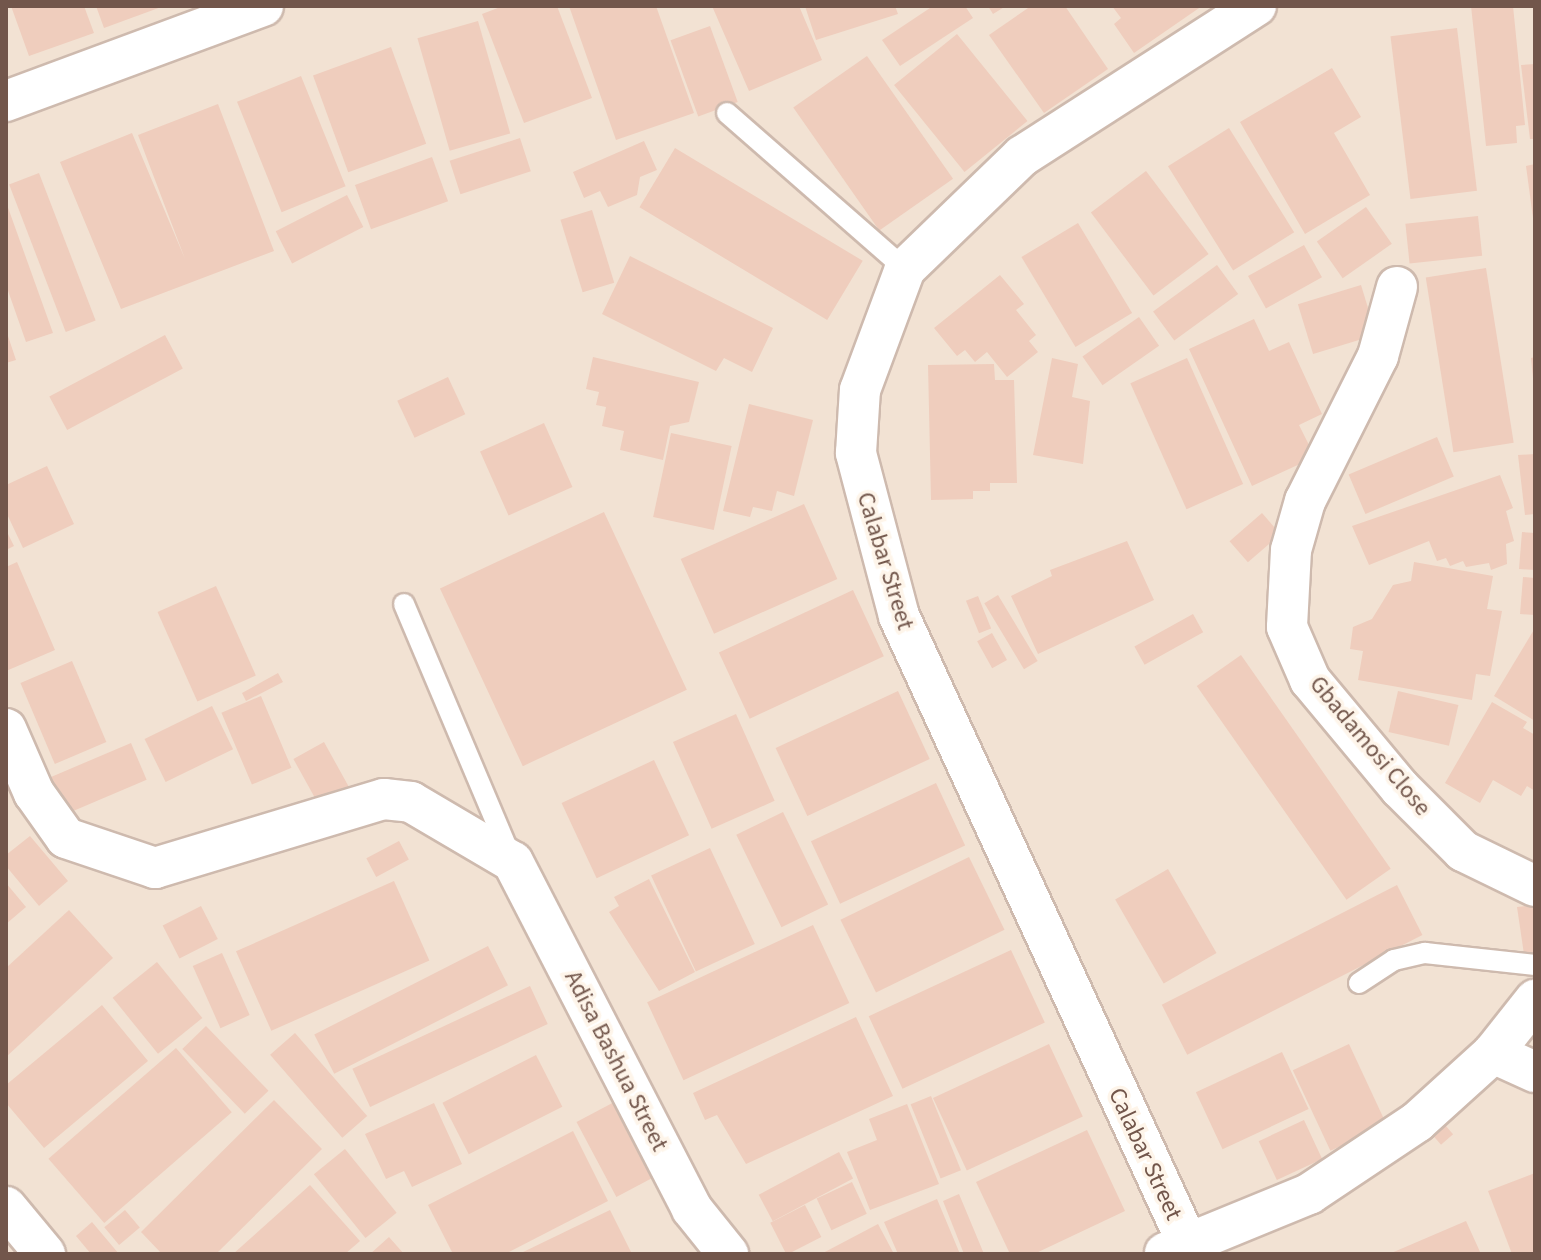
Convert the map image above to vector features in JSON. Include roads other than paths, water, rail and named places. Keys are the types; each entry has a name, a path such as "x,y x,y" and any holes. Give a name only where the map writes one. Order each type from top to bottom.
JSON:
{"street":[{"path":"6,101 263,6"},
{"name":"Calabar Street","path":"1174,1248 905,630 870,523 856,453 860,390 905,269 1022,156 1256,6"},
{"name":"Gbadamosi Close","path":"1397,287 1378,356 1305,501 1291,550 1287,627 1310,680 1400,788 1463,851 1535,886"},
{"path":"6,729 34,793 66,838 155,868 384,799 411,802 513,862"},
{"name":"Adisa Bashua Street","path":"513,862 692,1209 728,1254"},
{"path":"1174,1248 1309,1194 1417,1122 1493,1053 1535,1000"},
{"path":"1493,1053 1535,1072"},
{"path":"6,1207 45,1254"}],"lane":[{"path":"727,113 905,269"},
{"path":"404,604 513,862"},
{"path":"1359,983 1394,960 1425,953 1535,965"}]}
